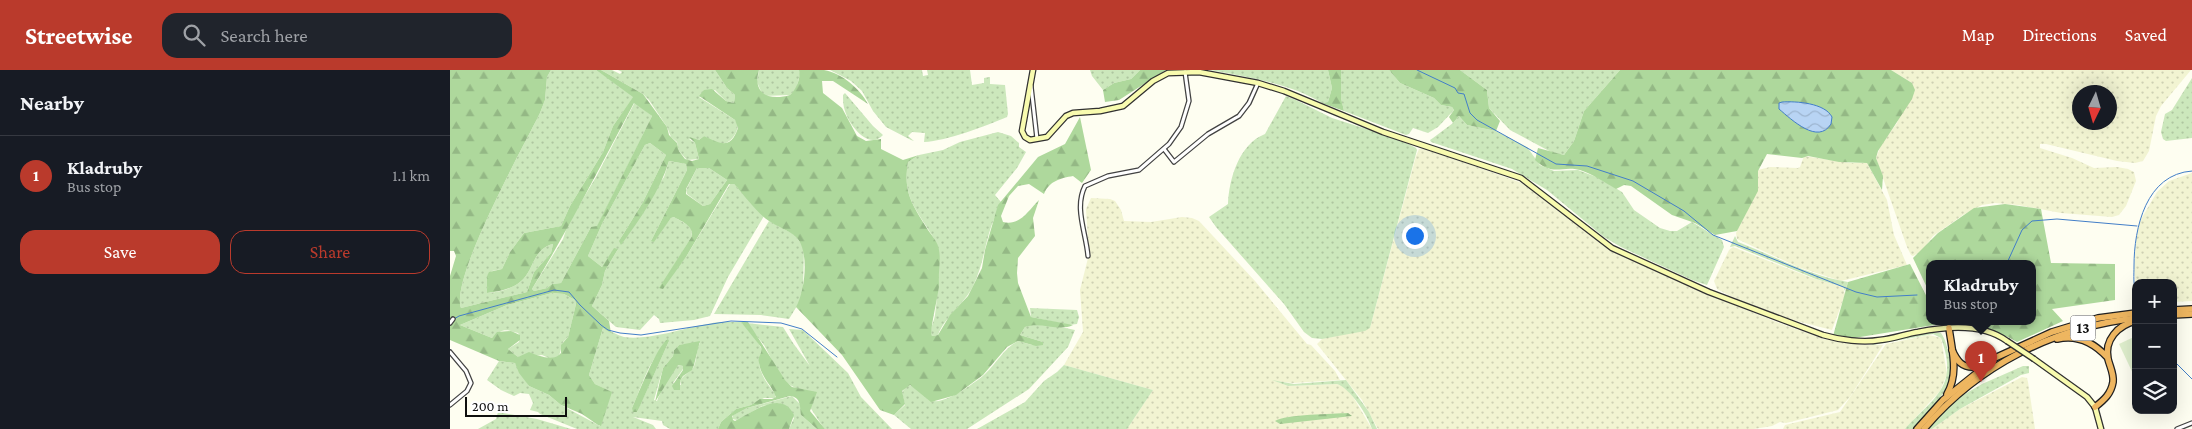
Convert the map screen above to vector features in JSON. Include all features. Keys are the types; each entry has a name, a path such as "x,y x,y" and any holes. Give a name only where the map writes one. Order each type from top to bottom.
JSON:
{"highway":[{"path":"2177,310 2192,308"},
{"name":"13","path":"1917,429 1943,400 1984,367 2052,332 2077,324 2132,314"},
{"path":"2177,315 2192,314"},
{"name":"13","path":"1924,429 1964,389 2009,355 2054,336 2079,328 2132,321"},
{"path":"2095,408 2107,397 2113,383 2108,357 2109,344 2114,333 2132,322"},
{"path":"1943,400 1954,378 1949,328"},
{"path":"1952,350 1960,363 1970,368 2067,337 2086,341 2108,357"}],"street":[{"path":"1034,70 1022,131 1026,138 1037,140 1051,134 1066,116 1073,112 1115,109 1122,106 1158,77 1168,73 1185,72 1227,76 1258,83 1383,132 1521,178 1612,248 1709,292 1832,338 1872,341 1919,331 1949,328 1978,328 1998,335 2087,397 2095,408 2100,429"},
{"path":"1088,256 1079,207 1081,194 1085,186 1108,176 1139,170 1175,137 1186,114 1189,95 1185,72"},
{"path":"1164,149 1174,162 1208,134 1239,116 1249,103 1258,83"},
{"path":"1031,84 1037,140"},
{"path":"450,323 453,319"},
{"path":"450,352 466,371 471,383 467,391 450,405"},
{"path":"2177,429 2192,423"}],"green space":[{"path":"450,70 551,70 547,77 545,100 540,113 490,212 466,270 461,292 461,308 527,292 534,272 551,253 553,244 541,251 525,278 520,282 500,291 487,293 487,276 489,272 502,269 510,252 524,233 561,226 570,206 603,152 613,126 633,97 596,70 601,70 643,94 667,127 669,135 677,143 679,151 685,159 692,161 699,159 695,143 689,137 699,140 704,136 727,143 735,135 738,128 735,120 699,96 704,90 712,89 726,101 734,103 735,95 727,88 715,70 759,70 757,78 760,90 764,94 775,97 782,97 792,93 799,80 799,70 824,70 837,74 850,82 868,104 833,81 822,81 823,93 842,108 857,136 866,141 881,139 881,149 903,160 919,155 908,162 907,182 913,205 939,250 939,284 932,336 938,335 950,315 968,296 982,268 985,250 998,205 1038,157 1065,144 1080,117 1091,170 1082,183 1073,176 1064,178 1052,183 1044,194 1029,184 1018,186 1009,196 1001,216 1003,222 1009,223 1019,220 1039,200 1033,218 1035,236 1018,258 1018,283 1031,317 1073,325 1068,327 1031,325 1025,327 1020,335 1043,342 1043,345 1036,346 1018,341 1007,347 983,375 956,395 931,402 910,385 902,391 905,404 894,415 880,410 842,355 796,307 804,282 805,261 800,243 796,237 764,217 734,184 729,184 686,257 663,289 659,288 692,236 689,226 674,217 671,218 654,242 651,241 687,170 686,164 669,161 649,204 621,245 619,241 643,202 666,155 650,143 645,145 602,224 588,256 602,267 614,248 618,249 605,271 602,285 592,306 609,321 611,333 603,328 589,375 595,384 612,392 601,426 582,414 561,405 549,395 529,386 519,373 515,363 499,361 450,340 450,276 456,256 454,251 450,251","holes":["634,103 652,116 597,226 591,227 561,283 552,284 547,288 534,291 532,289 572,220","697,168 709,168 727,180 710,204 703,206 686,194 686,189","552,293 564,294 575,300 576,304 568,337 561,345 561,353 550,358 529,352 518,357 508,349 520,340 520,335 511,331 497,332 492,338 460,325 507,305"]},
{"path":"551,70 596,70 634,96 613,126 603,152 570,206 561,226 524,233 510,252 502,269 492,271 487,276 487,293 513,287 525,278 541,251 553,244 551,253 534,272 527,292 461,308 461,292 466,270 490,212 540,113 545,100 547,77"},
{"path":"601,70 612,70 620,74 622,72 618,70 715,70 727,88 735,95 734,103 726,101 715,90 699,97 735,120 738,125 736,133 731,140 724,144 715,143 704,136 699,140 689,139 695,143 699,159 687,160 679,151 677,142 671,137 667,127 649,100 643,94"},
{"path":"759,70 799,70 800,74 796,90 790,95 763,96 757,82"},
{"path":"830,70 922,70 923,76 928,75 927,70 970,70 972,85 984,83 984,78 990,77 990,84 1005,85 1008,114 1007,117 978,129 933,141 924,142 925,133 912,132 908,136 914,141 886,127 873,111 862,91 851,81"},
{"path":"1090,70 1140,70 1131,79 1114,83 1103,90 1092,76"},
{"path":"1140,70 1166,70 1119,100 1105,102 1103,90 1114,83 1131,79"},
{"path":"1210,70 1328,70 1332,88 1328,102 1322,103 1296,90 1253,78"},
{"path":"1328,70 1341,70 1341,98 1344,111 1322,103 1328,102 1332,88"},
{"path":"1341,70 1389,70 1400,83 1434,98 1441,105 1452,107 1454,110 1438,127 1428,133 1413,128 1406,135 1344,111 1341,98"},
{"path":"1389,70 1460,70 1487,90 1489,108 1500,121 1496,131 1467,125 1459,116 1453,123 1449,117 1454,110 1452,107 1441,105 1434,98 1400,83"},
{"path":"1460,70 1620,70 1584,111 1574,141 1564,155 1551,152 1510,130 1489,108 1487,90"},
{"path":"1620,70 1891,70 1912,83 1915,90 1912,99 1878,151 1876,158 1883,176 1882,190 1867,163 1839,162 1808,156 1802,158 1767,154 1758,171 1758,191 1737,231 1715,235 1695,223 1672,215 1631,186 1624,185 1616,189 1580,170 1547,168 1535,160 1538,148 1564,155 1574,141 1584,111"},
{"path":"1891,70 2191,70 2161,106 2156,116 2149,151 2143,161 2135,163 2117,161 2040,144 2040,148 2072,158 2094,168 2117,167 2134,172 2136,181 2126,206 2119,215 2112,217 2061,213 1995,203 1982,205 1963,215 1933,236 1922,251 1913,256 1907,247 1876,158 1881,145 1897,123 1912,83"},
{"path":"2192,78 2192,138 2166,141 2163,139 2161,132 2165,114 2172,110"},
{"path":"845,93 883,135 878,139 872,140 866,138 855,129 844,109 843,95"},
{"path":"1286,96 1332,118 1401,140 1417,150 1370,328 1365,331 1322,339 1312,338 1304,332 1284,304 1209,217 1228,204 1233,174 1237,163 1248,146 1265,134"},
{"path":"635,102 652,116 597,227 591,227 561,283 552,284 547,288 534,291 532,289 563,239 568,224 596,177"},
{"path":"1459,116 1467,125 1496,131 1527,147 1540,165 1554,171 1578,170 1599,178 1622,192 1634,210 1660,228 1677,231 1692,222 1722,240 1724,247 1707,285 1621,247 1604,237 1547,190 1512,169 1431,142 1430,140 1453,123"},
{"path":"998,132 1011,136 1019,143 1019,147 1026,152 1017,168 995,195 1001,202 991,227 973,286 938,335 932,336 931,329 935,315 937,289 937,246 935,239 910,198 907,182 908,162 919,155 943,150 960,142"},
{"path":"650,143 666,155 643,202 619,241 664,177 669,161 686,164 687,170 651,241 674,217 691,227 692,236 660,288 686,257 730,184 734,184 764,216 728,277 710,316 694,320 660,323 659,319 654,315 640,330 616,327 592,306 602,285 605,271 618,249 602,267 588,256 602,224 645,145"},
{"path":"1424,148 1531,188 1612,251 1703,292 1824,339 1863,345 1883,345 1850,397 1838,410 1754,429 1378,429 1362,400 1317,344 1322,339 1370,328 1416,156 1419,149"},
{"path":"1804,156 1850,163 1867,163 1887,200 1894,235 1907,265 1841,281 1798,267 1737,239 1736,233 1757,191 1758,170 1770,167 1798,168"},
{"path":"697,168 709,168 727,180 710,204 703,206 687,194 686,190"},
{"path":"2192,173 2192,301 2177,302 2177,279 2135,279 2136,239 2140,221 2157,192 2169,181"},
{"path":"1091,198 1115,201 1121,210 1124,221 1151,222 1182,217 1199,221 1255,281 1307,344 1311,345 1335,371 1340,380 1293,383 1275,381 1288,386 1337,384 1343,386 1352,395 1372,429 1127,429 1153,390 1064,365 1083,332 1080,290 1089,254 1086,209"},
{"path":"2005,204 2041,209 2051,263 2115,264 2115,300 2052,309 2063,321 2017,342 1983,329 1946,325 2036,325 2036,260 1926,260 1926,286 1913,258 1938,233 1974,208"},
{"path":"769,221 795,235 804,248 803,290 800,301 789,319 761,315 714,314"},
{"path":"1735,236 1738,242 1792,265 1848,282 1845,291 1843,287 1816,279 1735,246 1730,247"},
{"path":"1733,247 1812,278 1843,287 1845,295 1832,330 1789,319 1734,298 1717,289 1714,281 1729,250"},
{"path":"1910,264 1926,295 1926,325 1934,325 1854,338 1833,336 1848,282"},
{"path":"552,293 564,294 575,300 576,304 568,337 563,342 559,356 551,359 542,355 518,357 508,349 519,342 520,336 518,333 503,331 492,338 460,325 507,305"},
{"path":"1030,308 1077,310 1079,317 1077,324 1069,325 1031,317"},
{"path":"741,322 744,325 761,348 762,352 759,361 761,372 776,395 775,398 764,398 751,405 736,409 721,422 718,429 670,429 663,425 662,421 633,417 653,425 656,429 577,429 530,410 533,403 529,394 520,393 514,396 487,380 499,361 515,363 529,386 549,395 561,405 600,426 611,392 595,384 589,375 603,328 624,337 635,338 659,335 709,324","holes":["669,341 637,412 632,408 647,372 662,347","700,343 694,365 681,379 681,385 673,383 683,369 683,366 677,365 657,401 654,400 663,368 673,356 674,350 679,345"]},
{"path":"741,322 748,322 785,380 792,387 817,392 810,411 825,429 817,429 801,415 798,400 790,396 747,408 732,416 735,421 758,408 775,403 782,404 789,407 794,415 789,429 718,429 721,422 736,409 751,405 760,399 776,397 760,368 761,347"},
{"path":"747,323 783,327 810,366 789,329 803,330 848,373 861,397 892,429 825,429 798,389 791,386 781,376 764,345"},
{"path":"1029,325 1051,325 1075,330 1068,347 1029,389 967,429 911,429 894,415 905,405 902,392 908,385 930,400 940,401 961,392 980,378 1008,348 1018,341 1032,345 1043,342 1020,335 1025,327"},
{"path":"1929,332 1941,333 1944,338 1951,367 1950,378 1942,396 1913,429 1905,429 1934,399 1941,390 1945,380 1947,368 1946,355 1941,338 1933,334 1873,345 1869,343"},
{"path":"1929,335 1941,338 1947,374 1940,391 1905,429 1783,429 1785,425 1840,412 1886,344"},
{"path":"2132,338 2132,372 2119,344"},
{"path":"668,339 669,341 640,406 637,412 633,412 632,408 648,371 659,350"},
{"path":"700,341 692,370 683,376 680,381 680,390 674,390 672,386 683,370 683,366 678,365 655,402 663,368 673,356 674,350 679,345"},
{"path":"1064,365 1153,390 1127,429 977,429 1025,402 1044,381"},
{"path":"2023,366 2029,366 2029,373 2021,375 1960,409 1932,429 1928,429 1958,398 1982,384"},
{"path":"2022,377 2027,378 2028,382 2035,429 1932,429 1960,409"},
{"path":"1272,380 1294,384 1346,380 1369,412 1377,429 1372,429 1358,403 1347,391 1337,384 1288,386"},
{"path":"792,396 801,405 801,415 817,429 789,429 794,418 779,403 762,406 737,420 732,419 733,415 747,408"},
{"path":"498,412 537,419 571,429 478,429 496,419"},
{"path":"1348,413 1352,416 1280,424 1275,421 1289,417"}],"water":[{"path":"1779,103 1817,106 1828,112 1832,117 1831,124 1826,130 1819,132 1805,128 1779,109"}],"waterway":[{"path":"1417,70 1455,88 1458,93 1464,94 1470,113 1477,120 1556,164 1587,166 1633,181 1684,211 1713,235 1856,292 1877,297 1917,295"},
{"path":"2134,279 2137,236 2140,220 2146,205 2153,192 2164,182 2176,174 2192,171"},
{"path":"2008,260 2022,230 2032,221 2057,219 2137,226"},
{"path":"454,319 554,290 569,292 601,325 608,330 620,333 641,335 731,321 781,323 802,329 837,357"},
{"path":"2177,364 2192,379"}],"place":[{"name":"Kladruby","path":"1981,382"}]}
